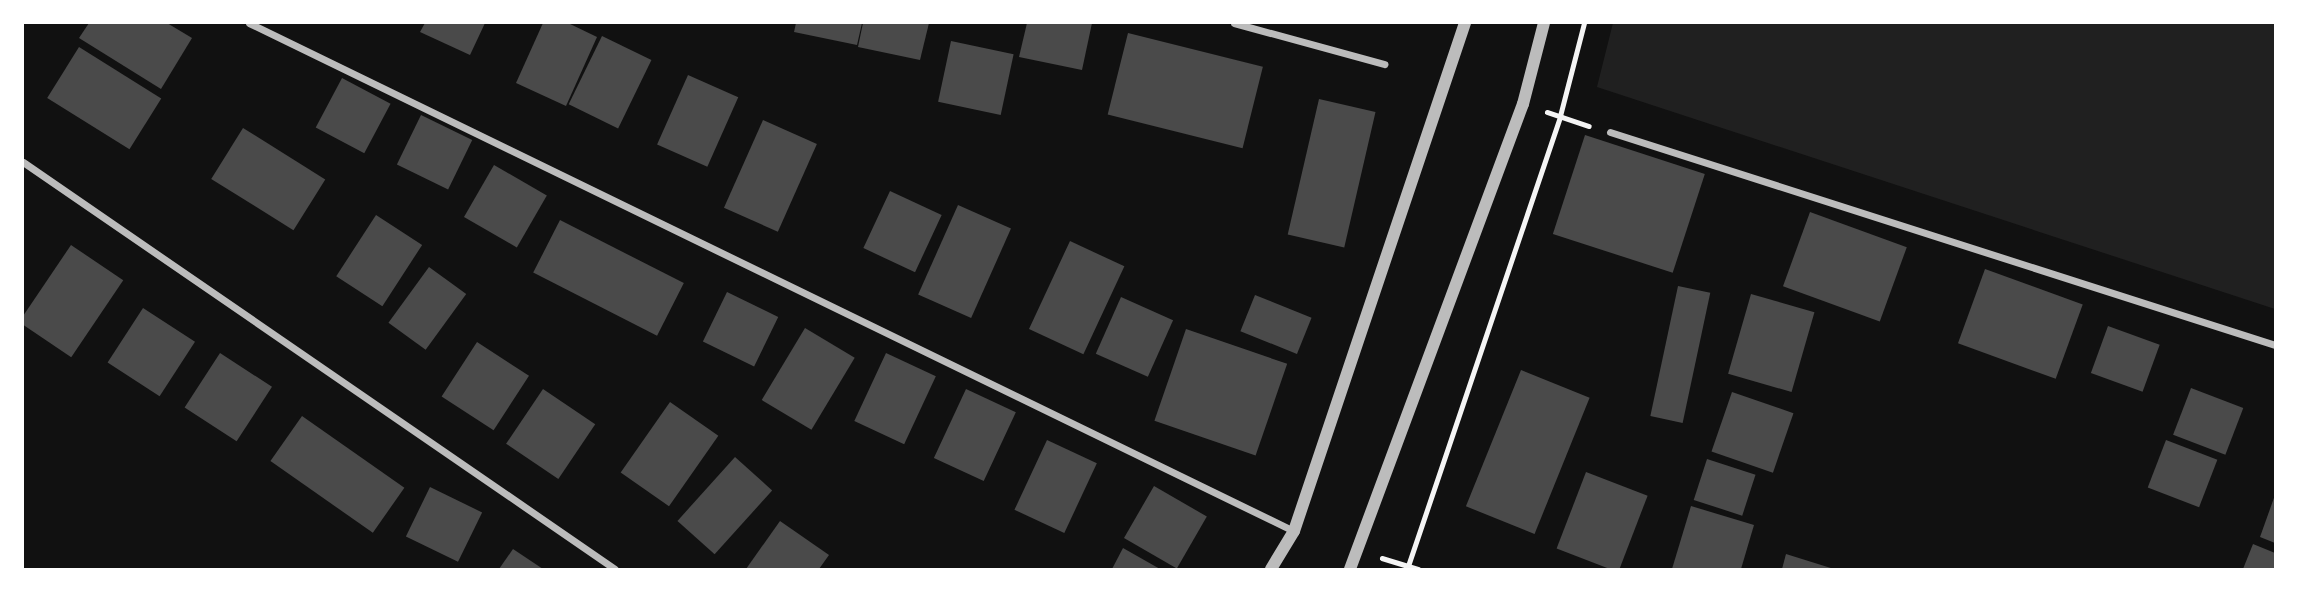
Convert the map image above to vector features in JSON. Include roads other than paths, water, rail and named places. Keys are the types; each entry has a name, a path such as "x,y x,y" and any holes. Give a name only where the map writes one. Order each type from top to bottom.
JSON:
{"street":[{"path":"249,23 1294,531"},
{"path":"1234,23 1384,64"},
{"path":"1271,569 1294,531 1465,23"},
{"path":"1350,569 1361,552 1523,104 1545,23"},
{"path":"1610,132 2275,345"},
{"path":"23,162 615,569"}]}
